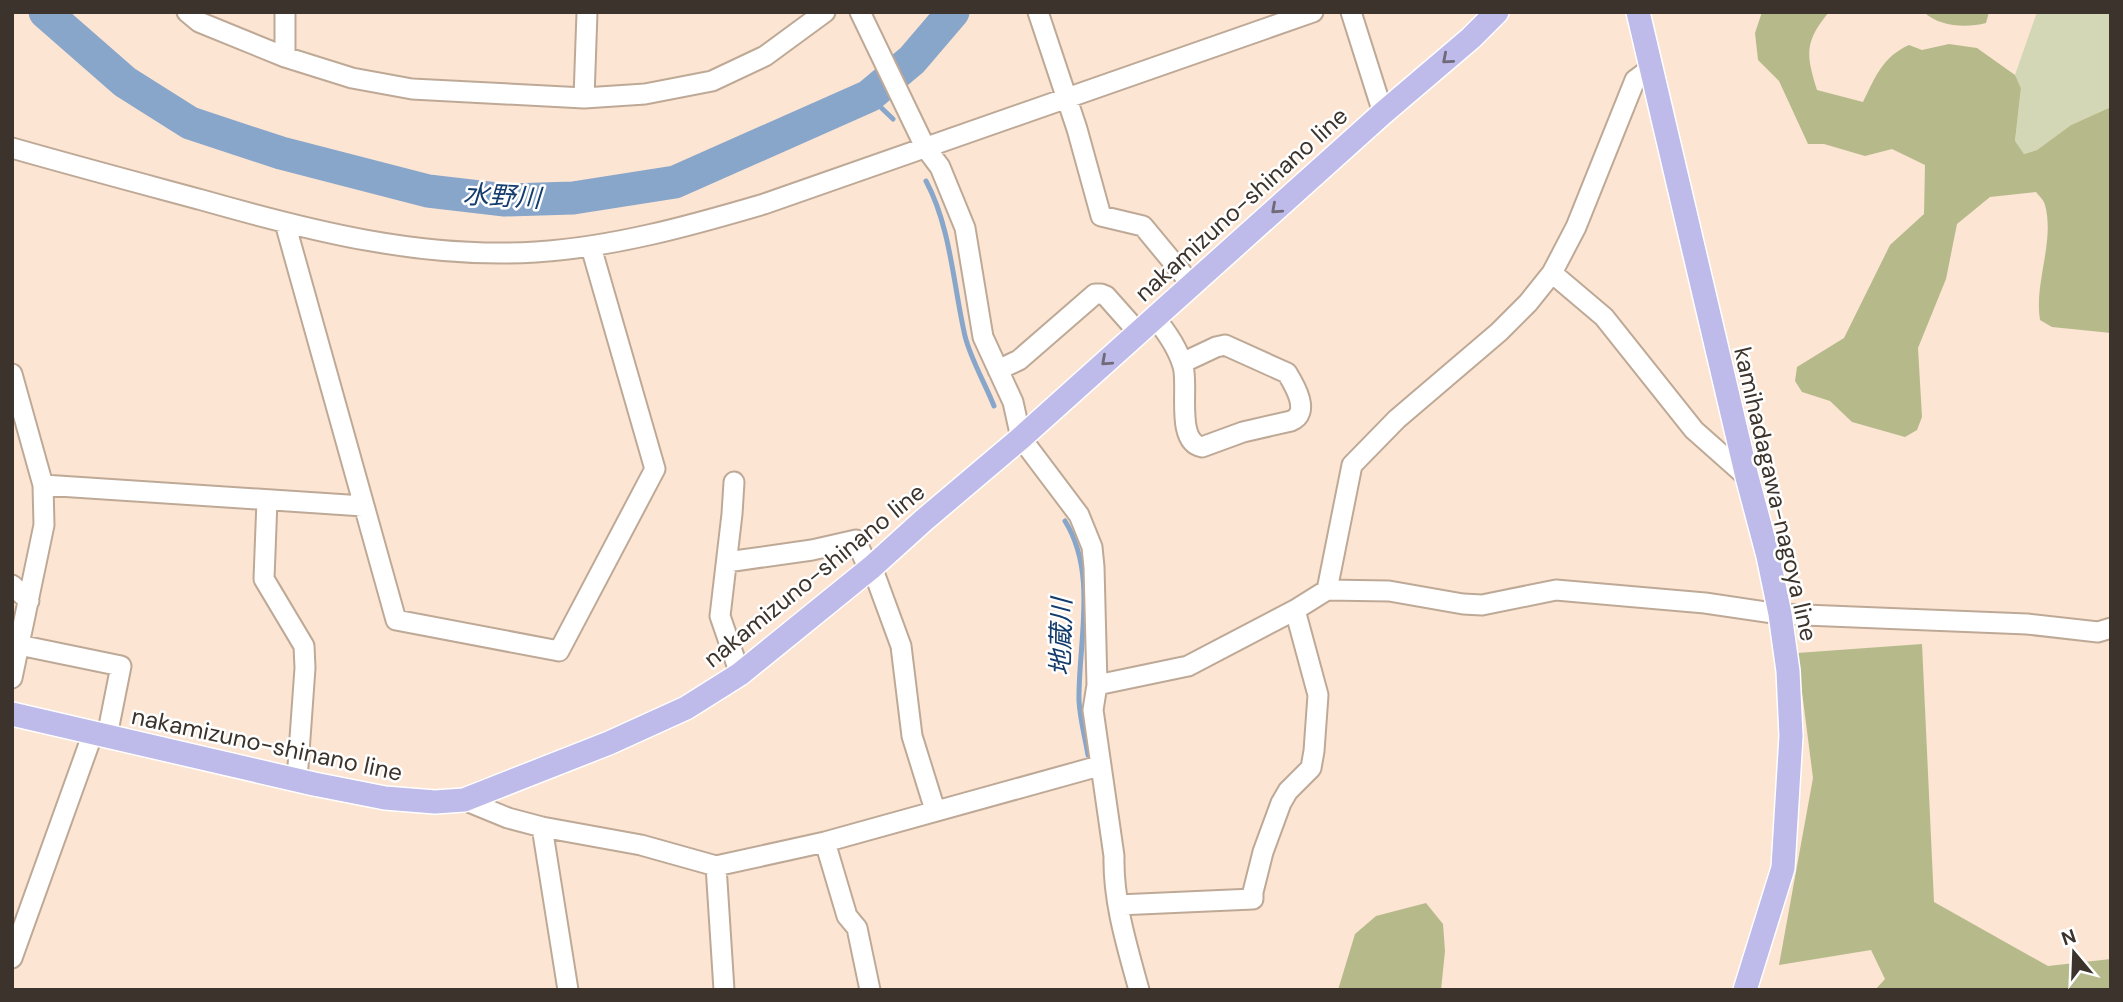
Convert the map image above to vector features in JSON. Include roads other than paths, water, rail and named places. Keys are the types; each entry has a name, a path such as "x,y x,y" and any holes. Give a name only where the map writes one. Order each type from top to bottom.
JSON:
{"main road":[{"name":"nakamizuno-shinano line","path":"12,714 297,780 411,801 464,800 609,743 686,708 740,674 872,567 1021,438 1497,12"},
{"name":"kamihadagawa-nagoya line","path":"1638,12 1780,614 1788,671 1791,736 1783,868 1745,990"}],"street":[{"path":"187,12 199,22 285,57 352,78 412,89 584,98 645,94 712,82 765,56 825,12"},
{"path":"285,12 285,57"},
{"path":"584,98 587,12"},
{"path":"860,12 925,147 940,167 965,228 984,337 1013,402 1021,438 1079,515 1091,547 1094,567 1097,685 1093,710 1099,766 1114,856 1113,880 1139,990"},
{"path":"1038,12 1067,97 1101,216 1143,226 1191,284"},
{"path":"12,148 285,223 371,242 460,253 534,252 592,247 675,230 764,204 1313,12"},
{"path":"1351,12 1383,113"},
{"path":"1327,590 1352,465 1398,419 1499,332 1528,303 1552,273 1576,227 1634,80 1651,68"},
{"path":"285,223 396,621 559,650 655,469 592,247"},
{"path":"1552,273 1604,317 1694,430 1747,477"},
{"path":"998,370 1019,360 1095,294 1101,294 1146,325 1182,363 1186,429 1196,446 1202,447 1243,432 1291,421 1301,414 1287,373 1230,346 1216,347 1182,363"},
{"path":"12,374 43,485 44,525 12,678"},
{"path":"734,482 720,615 740,674"},
{"path":"43,485 363,506"},
{"path":"267,500 264,579 304,646 305,668 297,780"},
{"path":"727,562 812,550 856,540 865,561 872,567 901,646 912,736 936,810"},
{"path":"12,585 29,600"},
{"path":"1097,685 1188,666 1295,610 1327,590 1389,592 1482,605 1556,590 1705,603 1780,614 2027,624 2098,632 2111,628"},
{"path":"1118,905 1253,899 1252,892 1263,852 1281,803 1288,791 1311,768 1318,695 1295,610"},
{"path":"12,958 100,734 121,666 19,645"},
{"path":"464,800 508,818 542,827 641,845 716,866 825,842 1099,766"},
{"path":"542,827 568,990"},
{"path":"825,842 846,916 857,928 870,990"},
{"path":"716,866 723,990"}],"waterway":[{"name":"水野川","path":"45,12 125,82 190,123 281,153 428,191 505,200 573,198 675,182 869,96 912,60 953,12"},
{"name":"地蔵川","path":"869,96 893,119"},
{"name":"地蔵川","path":"926,181 946,237 968,345 994,406"},
{"name":"地蔵川","path":"1065,521 1075,542 1084,586 1079,701 1088,755"}]}
